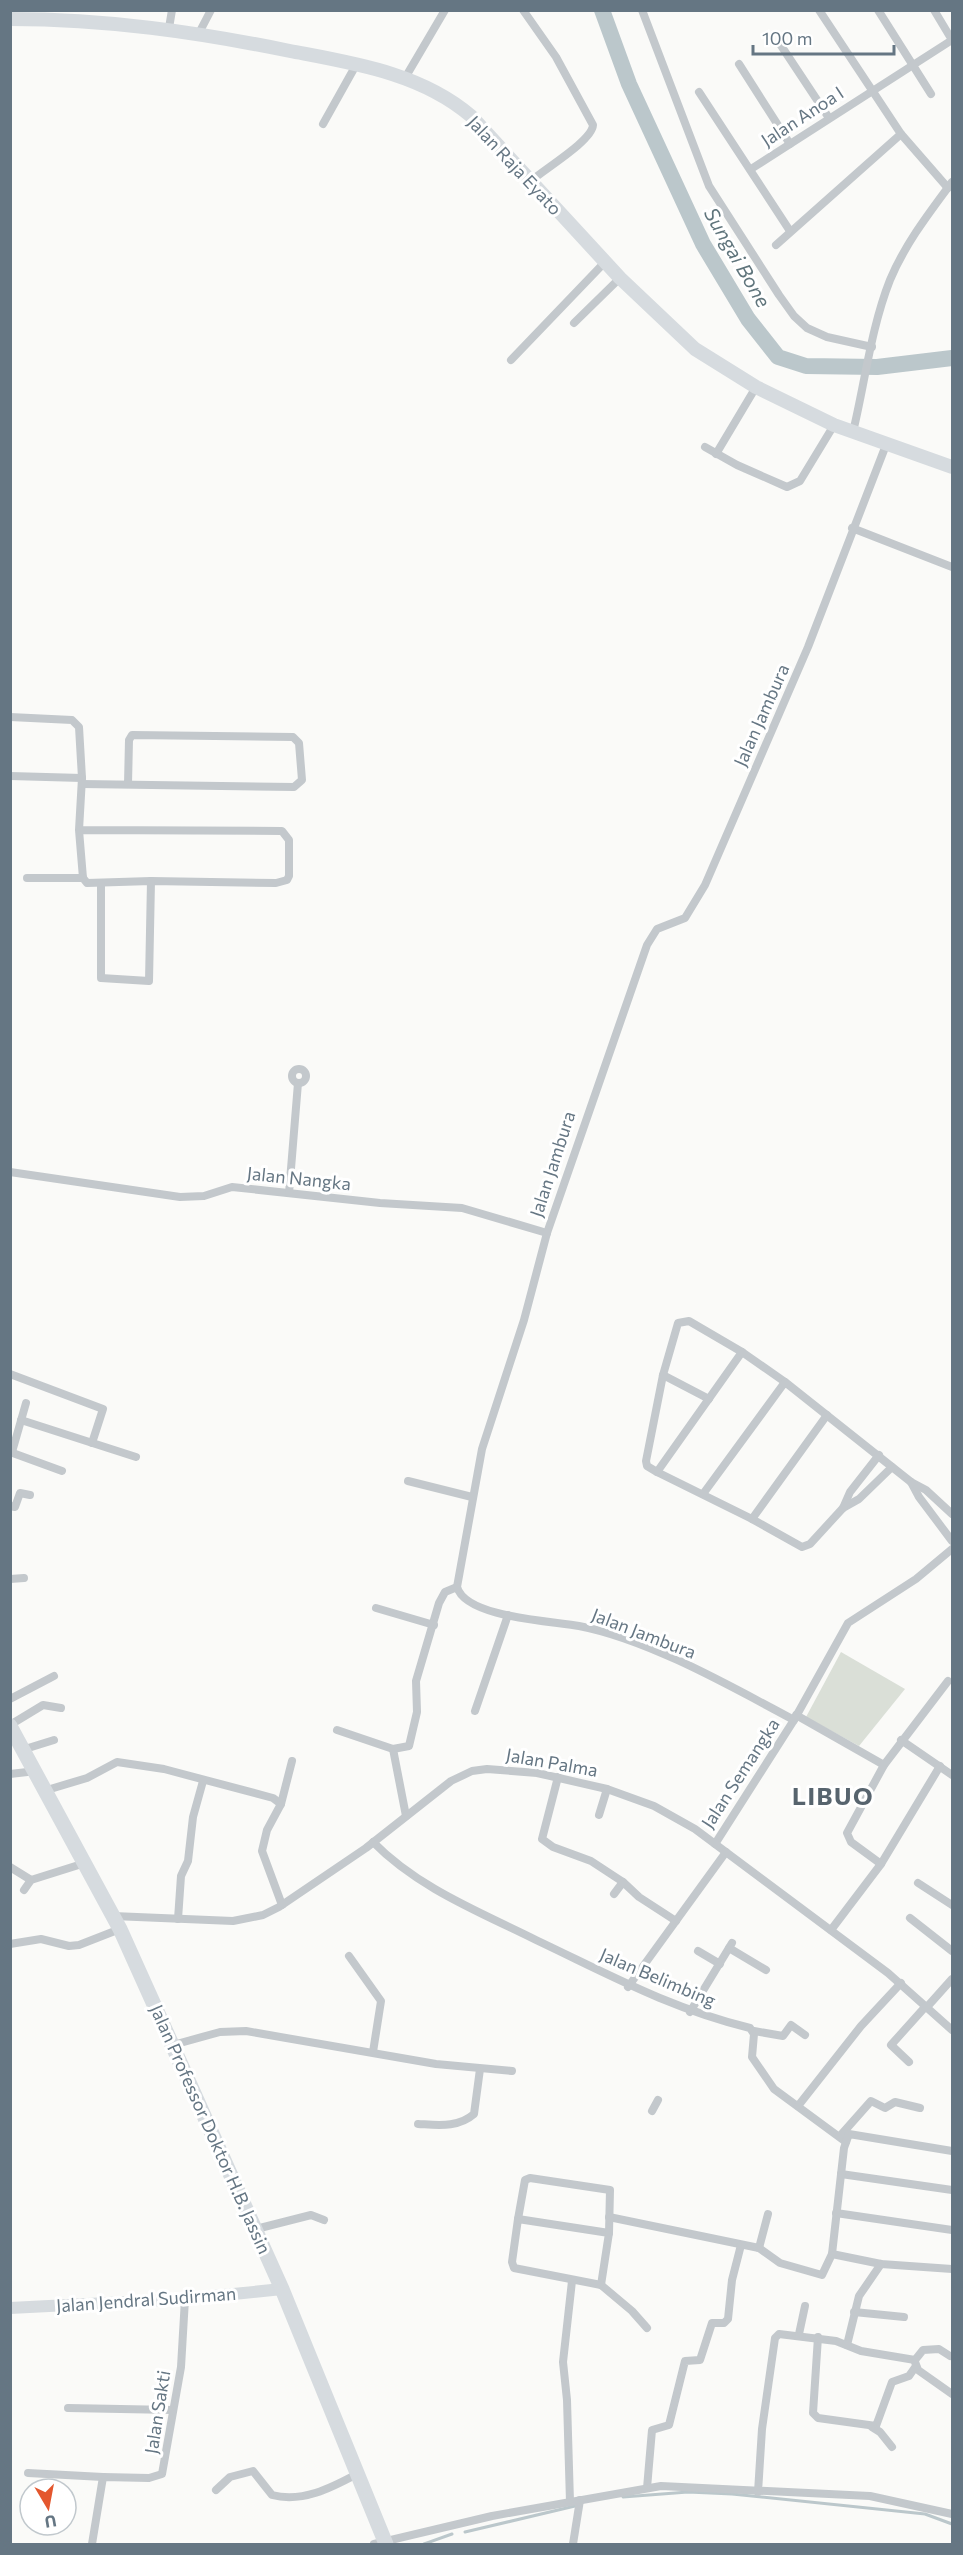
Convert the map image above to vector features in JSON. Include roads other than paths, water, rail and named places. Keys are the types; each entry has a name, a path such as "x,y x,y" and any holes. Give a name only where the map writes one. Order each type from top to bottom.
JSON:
{"highway":[{"name":"Jalan Professor Doktor H.B. Jassin","path":"10,1725 37,1771 117,1923 173,2045 282,2289 357,2474 381,2543"}],"main road":[{"name":"Jalan Raja Eyato","path":"14,16 169,28 199,33 356,65 405,78 453,100 620,278 695,349 756,387 834,425 886,445 952,466"}],"street":[{"path":"169,28 172,10"},
{"path":"199,33 211,10"},
{"path":"405,78 445,10"},
{"path":"523,10 561,66 593,125 592,132 584,140 531,181"},
{"path":"642,10 709,186 778,295 794,316 807,328 827,337 872,348"},
{"path":"819,10 901,134 950,185 922,222 895,270 882,306 853,432"},
{"path":"878,10 931,94"},
{"path":"934,10 952,40"},
{"name":"Jalan Anoa I","path":"751,169 952,40"},
{"path":"780,44 829,118"},
{"path":"739,64 790,144"},
{"path":"323,124 356,65"},
{"path":"699,92 790,231"},
{"path":"776,245 901,134"},
{"path":"511,360 605,262"},
{"path":"574,323 620,278"},
{"path":"716,454 756,387"},
{"path":"705,447 787,487 800,480 834,425"},
{"name":"Jalan Jambura","path":"884,1765 724,1682 615,1636 582,1626 508,1615 472,1603 460,1594 457,1587 476,1469 524,1320 547,1233 647,945 657,929 687,915 717,855 772,735 886,445"},
{"path":"852,528 952,567"},
{"path":"10,717 66,719 76,723 80,734 82,781 79,830 83,878 87,883 282,882 289,876 289,840 282,831 79,830"},
{"path":"10,776 128,784 294,787 302,780 299,743 293,737 132,735 129,740 128,784"},
{"path":"27,878 83,878"},
{"path":"101,884 101,978 149,981 151,881"},
{"path":"289,1193 298,1083"},
{"name":"Jalan Nangka","path":"10,1172 180,1197 204,1196 232,1187 414,1206 462,1208 547,1233"},
{"path":"892,1467 859,1499 843,1509 810,1544 802,1547 647,1466 646,1461 663,1375 676,1327 680,1321 689,1321 742,1352 785,1382 911,1482 926,1490 952,1514"},
{"path":"657,1472 742,1352"},
{"path":"10,1374 103,1409 92,1443"},
{"path":"663,1375 709,1399"},
{"path":"703,1494 785,1382"},
{"path":"26,1402 11,1452 62,1471"},
{"path":"752,1519 827,1415"},
{"path":"21,1420 136,1457"},
{"path":"843,1509 850,1492 879,1455"},
{"path":"868,1469 879,1479"},
{"path":"408,1481 472,1497"},
{"path":"911,1482 919,1497 952,1540"},
{"path":"10,1506 15,1507 20,1493 30,1495"},
{"name":"Jalan Semangka","path":"715,1844 795,1718 848,1623 916,1579 952,1549"},
{"path":"10,1579 24,1578"},
{"path":"337,1730 393,1749 408,1747 417,1712 416,1681 441,1599 446,1592 457,1587"},
{"path":"376,1608 434,1625"},
{"path":"475,1711 508,1615"},
{"path":"10,1698 54,1676"},
{"path":"881,1864 851,1842 847,1833 884,1765 948,1681"},
{"path":"10,1725 43,1706 61,1708"},
{"path":"25,1749 54,1740"},
{"path":"901,1740 952,1775"},
{"path":"393,1749 406,1816"},
{"path":"282,1905 262,1851 267,1830 281,1803 292,1761"},
{"path":"47,1790 87,1778 117,1762 164,1769 203,1781 257,1793 281,1803"},
{"path":"831,1930 881,1864 940,1766"},
{"name":"Jalan Palma","path":"117,1923 178,1919 233,1921 263,1915 282,1905 373,1842 433,1793 472,1771 505,1769 558,1777 607,1789 654,1806 715,1844 831,1930 901,1983 952,2030"},
{"path":"10,1774 37,1771"},
{"path":"558,1777 542,1839 554,1847 591,1861 676,1921"},
{"path":"178,1919 181,1876 188,1861 193,1817 203,1781"},
{"path":"599,1815 607,1789"},
{"name":"Jalan Belimbing","path":"373,1842 414,1877 628,1987 690,2012 754,2031 783,2036 791,2025 806,2035"},
{"path":"628,1987 726,1852"},
{"path":"24,1890 31,1880 86,1863"},
{"path":"10,1867 31,1880"},
{"path":"614,1894 623,1882"},
{"path":"918,1883 952,1905"},
{"path":"910,1918 952,1950"},
{"path":"10,1944 41,1940 69,1946 79,1945 117,1923"},
{"path":"690,2012 730,1946 766,1970"},
{"path":"698,1951 720,1964"},
{"path":"349,1956 381,2001 373,2052"},
{"path":"909,2062 891,2045 952,1978"},
{"path":"798,2106 861,2026 901,1983"},
{"path":"173,2045 220,2032 246,2031 480,2069 512,2071"},
{"path":"754,2031 752,2057 774,2089 843,2139"},
{"path":"418,2124 452,2124 464,2121 474,2114 480,2069"},
{"path":"652,2111 658,2100"},
{"path":"609,2217 759,2248 780,2263 822,2276 832,2254 843,2139 871,2101 885,2108 895,2102 920,2108"},
{"path":"843,2139 854,2133 952,2151"},
{"path":"841,2174 952,2190"},
{"path":"601,2285 609,2233 610,2190 530,2178 525,2180 512,2262 514,2268 601,2285 632,2311 647,2328"},
{"path":"836,2213 952,2230"},
{"path":"759,2248 768,2214"},
{"path":"256,2229 311,2215 324,2220"},
{"path":"518,2219 609,2233"},
{"path":"648,2488 652,2430 669,2425 685,2361 700,2360 712,2323 724,2323 728,2319 732,2280 741,2245"},
{"path":"832,2254 881,2264 952,2269"},
{"path":"847,2345 859,2296 881,2264"},
{"path":"570,2502 567,2400 563,2362 572,2281"},
{"name":"Jalan Jendral Sudirman","path":"10,2308 184,2299 282,2289"},
{"name":"Jalan Sakti","path":"103,2477 149,2478 161,2475 166,2461 183,2345 184,2299"},
{"path":"799,2334 805,2307"},
{"path":"854,2312 904,2317"},
{"path":"758,2492 762,2429 775,2338 779,2334 818,2337 861,2351 915,2363 952,2394"},
{"path":"818,2337 814,2416 872,2427 880,2432 892,2447"},
{"path":"872,2427 879,2423 892,2382 909,2376 923,2350 939,2349 950,2355"},
{"path":"68,2408 173,2410"},
{"path":"216,2490 230,2477 253,2471 272,2495 298,2497 330,2488 357,2474"},
{"path":"28,2473 103,2477 92,2544"},
{"path":"381,2543 570,2502 648,2488 697,2487 758,2492 870,2496 952,2514"},
{"path":"573,2544 580,2500"}],"waterway":[{"name":"Sungai Bone","path":"602,10 629,84 703,244 748,319 778,357 806,366 877,367 952,358"},
{"path":"623,2497 688,2492 732,2494 925,2514 952,2524"},
{"path":"465,2532 575,2506"},
{"path":"424,2544 452,2534"}],"district":[{"name":"LIBUO","path":"833,1795"}]}
